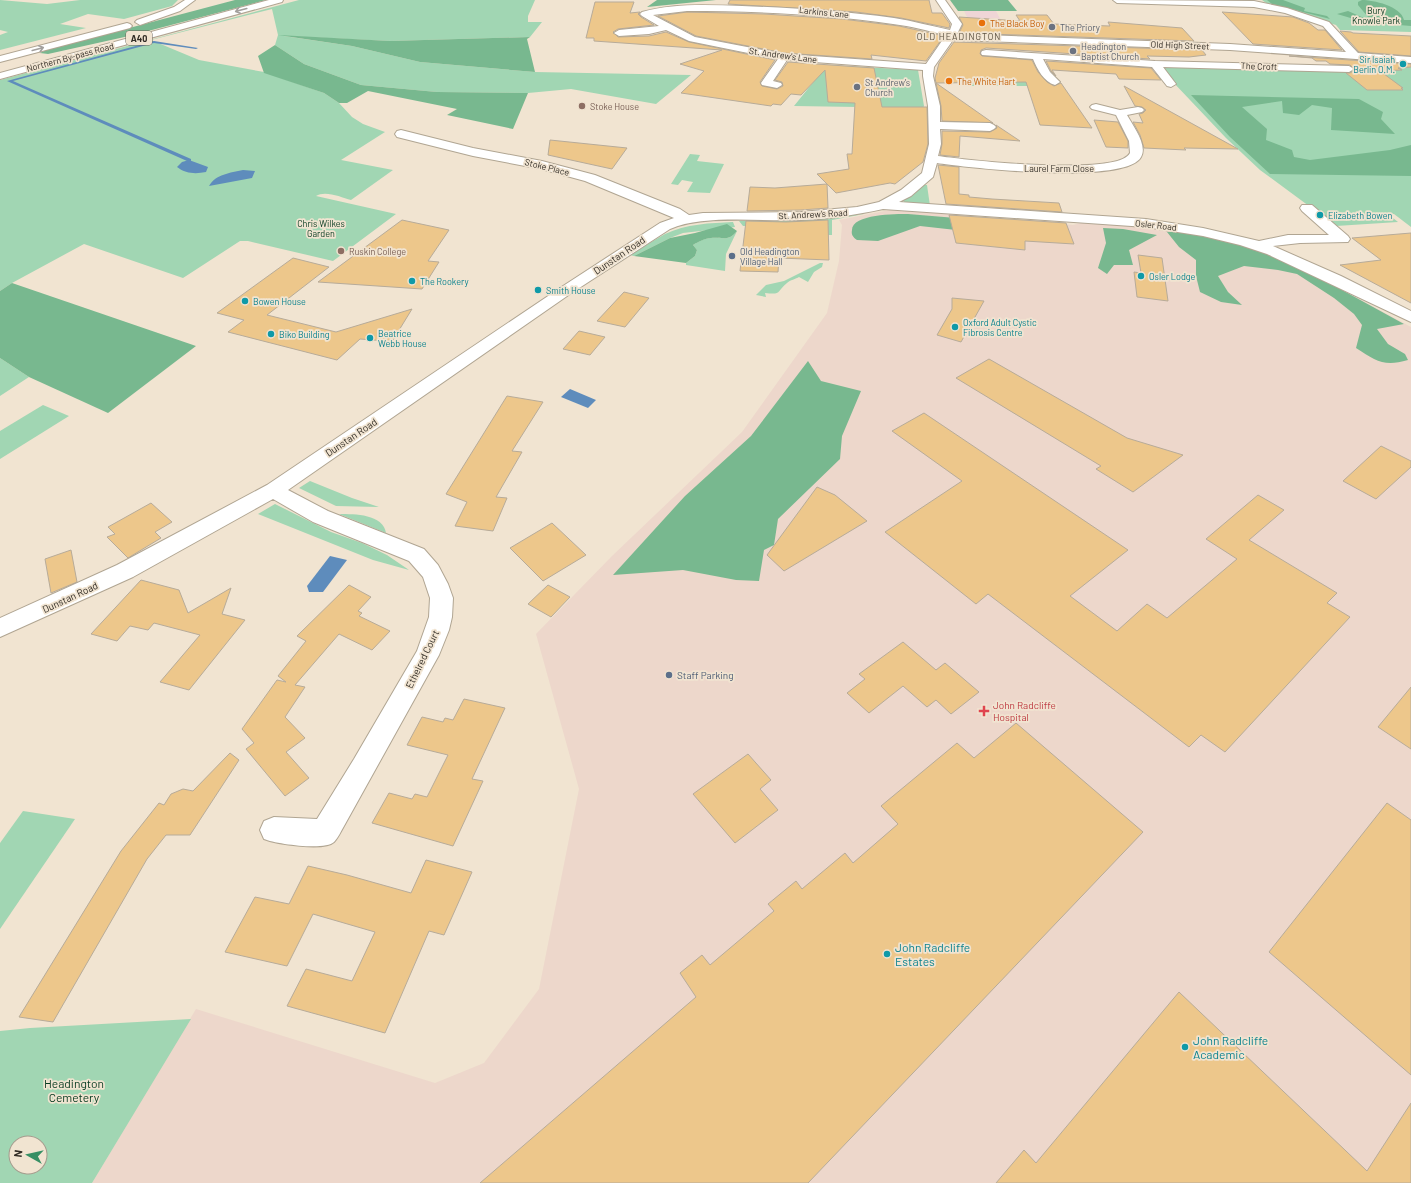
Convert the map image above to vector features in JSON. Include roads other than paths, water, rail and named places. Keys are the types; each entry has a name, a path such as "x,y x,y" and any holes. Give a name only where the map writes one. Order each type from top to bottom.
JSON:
{"main road":[{"name":"Northern By-pass Road","path":"0,76 279,0"},
{"path":"929,67 957,24 940,0"},
{"path":"1115,0 1215,1 1263,5 1315,19 1326,24 1360,67"},
{"name":"Northern By-pass Road","path":"0,58 140,22 193,4"},
{"name":"Larkins Lane","path":"646,12 667,7 696,6 736,6 786,9 892,21 951,35"},
{"name":"St. Andrew's Lane","path":"646,12 648,15 680,34 701,41 784,57 929,67"},
{"path":"619,33 649,31 668,27"},
{"name":"Old High Street","path":"951,35 1223,46 1411,60"},
{"name":"The Croft","path":"979,53 1155,64 1360,67 1386,61 1390,58"},
{"path":"1037,56 1039,64 1049,78 1055,82"},
{"path":"777,85 766,83 784,57"},
{"path":"1155,64 1171,84"},
{"name":"St. Andrew's Road","path":"686,219 832,214 857,211 883,205 906,193 928,174 933,159 935,144 934,106 928,76 929,67"},
{"path":"1096,107 1120,112 1138,110"},
{"name":"Laurel Farm Close","path":"933,159 961,164 1018,168 1115,167 1130,162 1135,158 1137,153 1136,146 1120,112"},
{"path":"934,124 990,126"},
{"name":"Stoke Place","path":"401,134 473,152 542,165 590,178 674,212 686,219"},
{"path":"928,174 934,197"},
{"name":"Osler Road","path":"883,205 934,197 1174,226 1219,235 1260,246 1346,284 1411,317"},
{"path":"1260,246 1266,243 1301,239 1342,239 1308,208"},
{"name":"Dunstan Road","path":"0,628 32,615 125,571 274,490 643,239 665,226 686,219"},
{"name":"Ethelred Court","path":"274,490 309,512 419,556 433,574 440,587 442,603 440,619 435,635 424,658 351,791 324,833 274,830"}],"water":[{"path":"189,160 208,167 206,172 191,173 177,167 182,162"},
{"path":"243,170 255,171 252,178 209,186 219,176"},
{"path":"570,389 596,400 588,408 561,397"},
{"path":"330,556 347,560 323,592 309,592 307,586"}],"waterway":[{"path":"189,160 9,81 154,42 196,48"}],"place":[{"name":"The Black Boy","path":"982,23"},
{"name":"The Priory","path":"1052,27"},
{"name":"Headington Baptist Church","path":"1073,51"},
{"name":"Sir Isaiah Berlin O.M.","path":"1403,64"},
{"name":"The White Hart","path":"949,81"},
{"name":"St Andrew's Church","path":"857,87"},
{"name":"Stoke House","path":"582,106"},
{"name":"Elizabeth Bowen","path":"1320,215"},
{"name":"Ruskin College","path":"341,251"},
{"name":"Old Headington Village Hall","path":"732,256"},
{"name":"Osler Lodge","path":"1141,276"},
{"name":"The Rookery","path":"412,281"},
{"name":"Smith House","path":"538,290"},
{"name":"Bowen House","path":"245,301"},
{"name":"Oxford Adult Cystic Fibrosis Centre","path":"955,327"},
{"name":"Biko Building","path":"271,334"},
{"name":"Beatrice Webb House","path":"370,338"},
{"name":"Staff Parking","path":"669,675"},
{"name":"John Radcliffe Hospital","path":"984,711"},
{"name":"John Radcliffe Estates","path":"887,954"},
{"name":"John Radcliffe Academic","path":"1185,1047"}],"district":[{"name":"OLD HEADINGTON","path":"959,36"}],"park label":[{"name":"Bury Knowle Park","path":"1376,16"},
{"name":"Chris Wilkes Garden","path":"321,228"},
{"name":"Headington Cemetery","path":"74,1090"}]}
